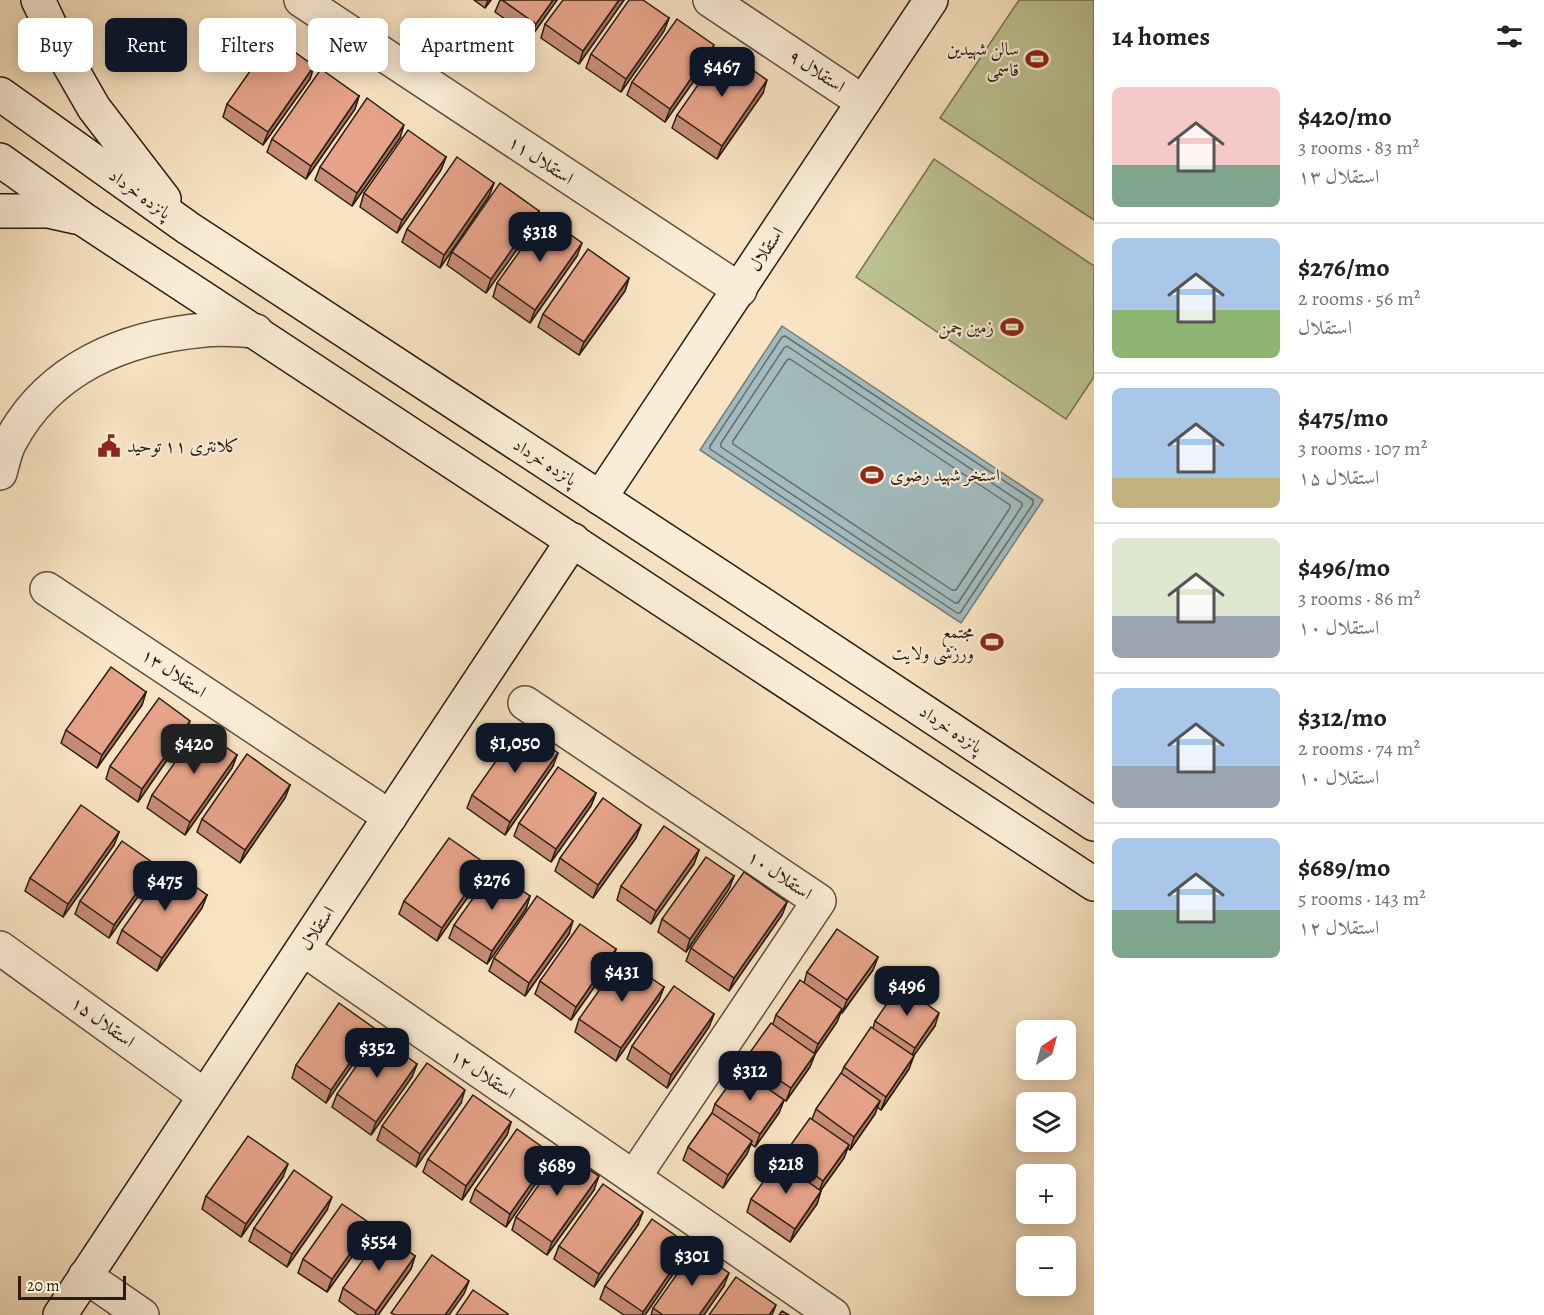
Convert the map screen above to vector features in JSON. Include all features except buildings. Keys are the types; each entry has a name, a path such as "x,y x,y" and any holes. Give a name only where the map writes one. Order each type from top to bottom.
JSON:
{"street":[{"path":"38,0 67,61 94,108 188,228"},
{"name":"استقلال ۱۱","path":"301,0 740,290"},
{"name":"استقلال ۹","path":"710,0 863,102"},
{"name":"استقلال","path":"600,498 931,0"},
{"name":"پانزده خرداد","path":"0,94 188,228 1094,824"},
{"path":"0,160 83,219 1094,884"},
{"path":"0,211 48,211 83,219"},
{"path":"0,473 8,444 30,410 59,382 88,361 133,342 171,334 207,330 256,331"},
{"name":"استقلال","path":"60,1315 573,540"},
{"name":"استقلال ۱۳","path":"47,589 390,817"},
{"name":"استقلال ۱۰","path":"525,703 819,901 634,1177"},
{"name":"استقلال ۱۵","path":"0,948 205,1096"},
{"name":"استقلال ۱۲","path":"303,949 834,1315"},
{"path":"86,1276 142,1315"}],"green space":[{"name":"سالن شهیدین قاسمی","path":"1019,0 1094,0 1094,220 940,118"},
{"name":"زمین چمن","path":"934,159 1094,266 1094,377 1066,419 856,277"}],"water":[{"name":"استخر شهید رضوی","path":"782,326 1043,500 961,623 700,450"}],"place":[{"name":"سالن شهیدین قاسمی","path":"1037,59"},
{"name":"زمین چمن","path":"1012,327"},
{"name":"کلانتری ۱۱ توحید","path":"109,446"},
{"name":"استخر شهید رضوی","path":"872,475"},
{"name":"مجتمع ورزشی ولایت","path":"992,642"}]}
